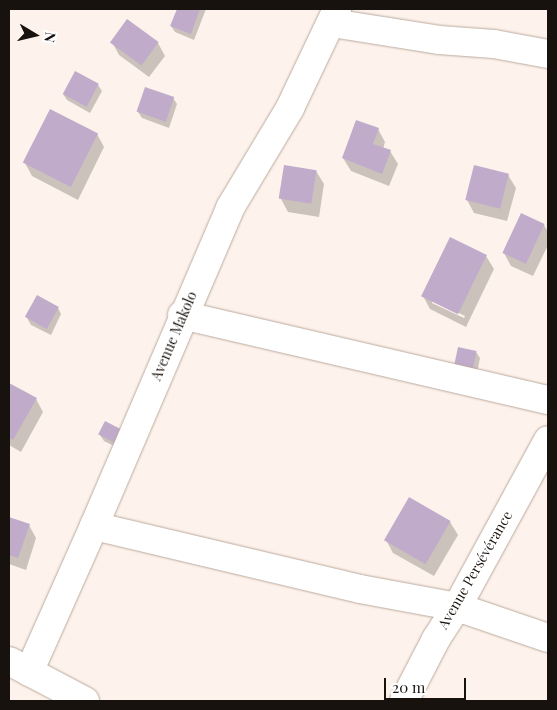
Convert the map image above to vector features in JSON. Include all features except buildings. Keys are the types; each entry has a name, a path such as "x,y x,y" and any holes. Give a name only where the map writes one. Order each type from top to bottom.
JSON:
{"street":[{"path":"334,16 438,40 494,44 548,54"},
{"name":"Avenue Makolo","path":"19,666 94,526 182,315 230,208 290,108 334,16"},
{"path":"182,315 548,400"},
{"name":"Avenue Persévérance","path":"404,701 436,639 457,607 548,440"},
{"path":"94,526 360,589 457,607 548,638"},
{"path":"19,666 85,701"}]}
